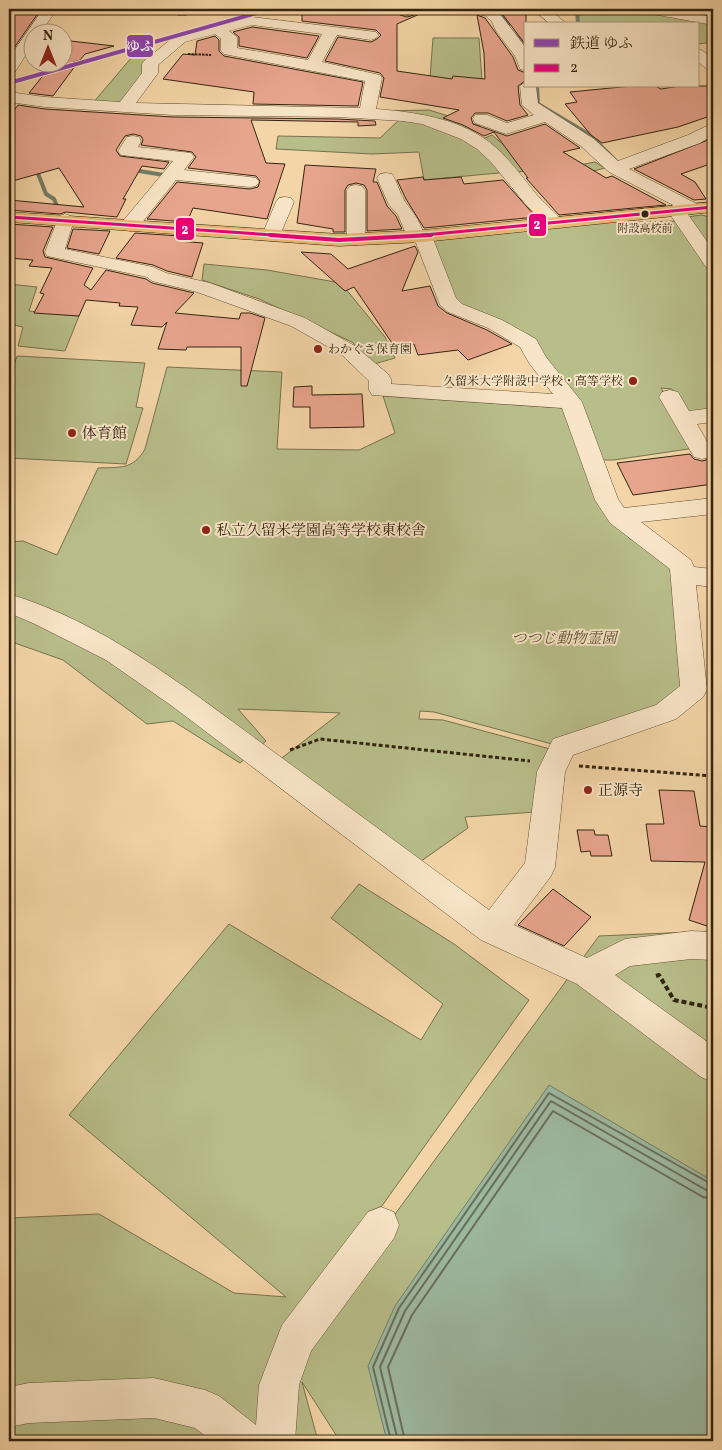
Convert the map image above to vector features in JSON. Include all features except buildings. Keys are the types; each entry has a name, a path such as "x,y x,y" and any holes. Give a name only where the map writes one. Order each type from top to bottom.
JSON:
{"main road":[{"path":"9,217 356,239 419,237 713,207"}],"street":[{"path":"41,22 50,9"},
{"path":"540,9 557,22"},
{"path":"646,9 713,21"},
{"path":"646,9 661,22"},
{"path":"491,11 524,58"},
{"path":"124,106 150,73 150,64 180,39 252,21 372,35"},
{"path":"217,29 229,37 229,51 313,65 374,78 367,114"},
{"path":"313,65 332,30"},
{"path":"510,38 524,34"},
{"path":"700,47 713,66"},
{"path":"9,69 22,50"},
{"path":"528,88 530,105 588,142 615,168 684,210 713,263"},
{"path":"9,97 45,102 173,110 367,114 403,116 426,120 467,135 483,145 497,158 533,202 554,222"},
{"path":"481,119 506,129 548,116"},
{"path":"615,168 694,139 713,128"},
{"path":"130,225 185,157 127,151 133,140"},
{"path":"172,174 250,182"},
{"path":"386,178 398,205 406,213 419,237 447,301 455,308 496,324 529,343 536,359 571,402 607,500 618,517 682,566 694,690 666,712 564,747 551,772 540,867 492,930"},
{"path":"356,190 356,239"},
{"path":"270,235 286,202"},
{"path":"65,220 54,252 152,273 159,277 203,287 298,322 348,350 380,379 380,390 571,402"},
{"path":"670,397 702,452"},
{"path":"684,419 713,416"},
{"path":"618,517 713,506"},
{"path":"683,575 713,578"},
{"path":"9,603 44,617 115,653 492,930 588,974 713,1066"},
{"path":"588,974 625,953 692,945 713,946"},
{"path":"275,1441 279,1384 296,1339 381,1225"},
{"path":"9,1407 29,1403 154,1398 205,1410 244,1441"}],"path":[{"path":"163,53 221,54 229,51"},
{"path":"263,760 320,739 555,764 713,776"},
{"path":"625,953 638,977 659,975 674,1000 713,1008"}],"green space":[{"path":"577,9 694,9 713,12 713,42 700,44 700,22 578,22"},
{"path":"433,38 479,38 482,81 430,78"},
{"path":"138,50 163,53 125,106 92,104"},
{"path":"429,110 480,126 469,134 382,111"},
{"path":"403,116 467,135 509,172 424,180 419,152 372,154 276,149 278,136 380,138"},
{"path":"492,135 512,152 569,167 595,162 605,168 582,172 525,171 513,173 480,140"},
{"path":"702,215 713,218 713,257 686,217"},
{"name":"久留米大学附設中学校・高等学校","path":"628,218 636,222 677,221 713,270 713,413 687,416 672,389 661,388 695,448 603,460 539,359 458,306 427,238"},
{"path":"204,264 267,270 341,283 385,337 395,358 374,364 352,342 259,299 202,280"},
{"path":"9,284 37,287 29,311 79,316 65,351 18,346 23,327 9,324"},
{"path":"17,356 145,363 136,407 143,408 126,464 9,458 9,382"},
{"name":"つつじ動物霊園","path":"167,367 282,372 277,449 359,450 395,433 383,396 563,408 608,517 630,539 648,541 682,566 694,690 563,747 434,712 420,711 419,719 443,720 550,749 536,812 465,817 468,828 417,864 278,761 340,713 238,709 266,741 240,763 173,721 147,724 63,660 9,641 9,542 23,541 57,555 98,468 119,467 131,464 136,461 145,449"},
{"path":"359,884 454,944 529,1000 289,1336 294,1352 599,936 713,931 713,1441 340,1441 302,1382 318,1441 9,1441 9,1218 99,1214 234,1293 286,1297 69,1115 229,924 421,1040 443,1004 331,918"}],"water":[{"path":"549,1085 713,1181 713,1441 387,1441 368,1366 395,1306"}],"waterway":[{"path":"577,9 578,22"},
{"path":"495,12 508,20 508,27 524,45"},
{"path":"537,88 538,104 590,135 616,161"},
{"path":"35,166 46,194 54,199 59,211"},
{"path":"133,170 164,175"}],"rail line":[{"name":"ゆふ","path":"9,83 271,9"}],"transit line":[{"name":"2","path":"9,217 339,240 423,236 713,207"}],"place":[{"name":"附設高校前","path":"645,214"},
{"name":"わかぐさ保育園","path":"318,349"},
{"name":"久留米大学附設中学校・高等学校","path":"633,381"},
{"name":"体育館","path":"72,433"},
{"name":"私立久留米学園高等学校東校舎","path":"206,530"},
{"name":"正源寺","path":"588,790"}]}
